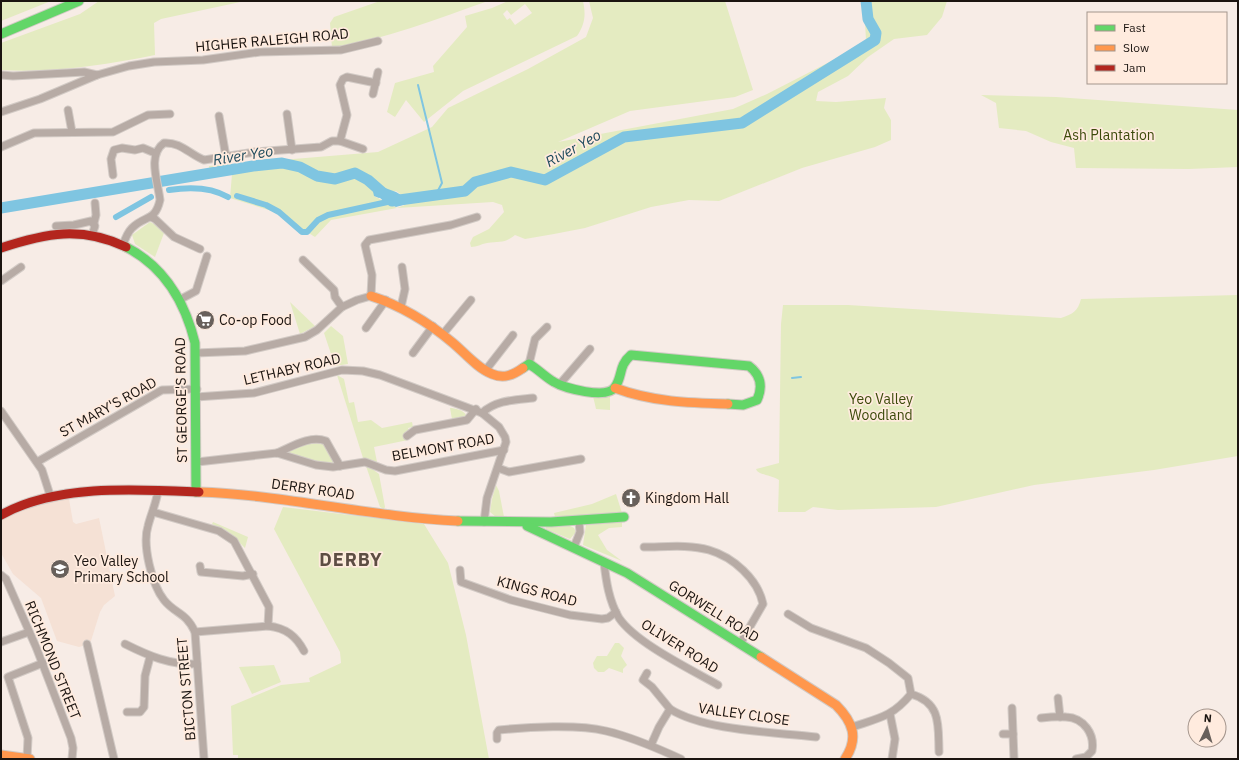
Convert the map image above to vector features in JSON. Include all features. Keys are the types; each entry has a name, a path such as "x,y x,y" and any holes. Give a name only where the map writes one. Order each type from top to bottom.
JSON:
{"street":[{"path":"1,34 79,1"},
{"name":"HIGHER RALEIGH ROAD","path":"1,74 13,76 84,72 97,75 129,66 154,62 203,60 260,52 342,50 378,41"},
{"path":"373,94 378,72"},
{"path":"1,112 40,100 97,75"},
{"path":"340,141 347,115 340,85 343,79 347,77 376,83"},
{"path":"68,110 72,132"},
{"path":"1,147 34,132 113,132 148,115 170,114"},
{"path":"287,114 292,126 292,150"},
{"path":"219,116 224,126 226,157"},
{"path":"122,245 132,228 151,217 160,200 154,163 155,153 159,146 164,143 173,142 180,145 196,157 204,160 321,146 332,140 340,141 363,149"},
{"path":"113,175 111,158 114,150 122,148 135,150 143,148 155,153"},
{"path":"92,235 96,215 95,203"},
{"path":"151,217 174,237 200,249"},
{"path":"371,296 372,275 366,245 369,240 451,225 476,217"},
{"path":"56,226 74,225 89,221 94,223"},
{"name":"ST GEORGE'S ROAD","path":"1,248 60,233 92,235 122,245 151,262 171,284 181,299 193,330 196,353 196,492"},
{"path":"181,299 196,291 207,256"},
{"path":"302,260 334,290 335,296 342,307"},
{"path":"1,281 22,267"},
{"path":"401,307 405,289 402,267"},
{"path":"196,353 245,350 305,337 317,330 342,307 357,300 371,296 386,300 401,307 433,326 485,371 494,376 507,377 517,374 529,364 535,339 547,327"},
{"path":"366,328 386,300"},
{"path":"443,334 471,300"},
{"path":"413,353 433,326"},
{"path":"485,371 513,334"},
{"path":"559,385 590,350"},
{"path":"529,364 536,367 553,382 559,385 602,394 609,393 615,388 624,361 631,355 748,366 756,373 761,386 761,393 757,400 743,405 646,398 626,393 615,388"},
{"name":"LETHABY ROAD","path":"196,393 254,393 346,369 380,375 479,411"},
{"name":"ST MARY'S ROAD","path":"37,462 162,390 196,393"},
{"path":"407,436 415,430 467,420 479,411 496,404 533,398"},
{"path":"1,411 37,462 46,478 50,495"},
{"path":"479,411 493,421 504,434 506,442 487,498 484,522"},
{"name":"BELMONT ROAD","path":"197,462 277,453 306,441 318,438 326,441 340,466"},
{"name":"BELMONT ROAD","path":"277,453 316,465 333,467 365,462 386,470 395,471 504,450"},
{"path":"498,468 509,472 581,459"},
{"name":"DERBY ROAD","path":"1,515 28,501 50,495 87,492 158,491 260,496 382,514 516,524 579,522 624,517"},
{"name":"BICTON STREET","path":"158,491 154,512 148,526 146,541 148,554 156,588 168,604 188,619 195,632 204,759"},
{"path":"154,512 226,534 238,546 270,607 268,626"},
{"path":"574,547 580,532 579,522"},
{"name":"GORWELL ROAD","path":"516,524 538,530 627,573 836,705 846,714 852,727"},
{"path":"644,547 698,548 708,550 730,560 748,575 758,588 763,604 740,644"},
{"name":"OLIVER ROAD","path":"604,562 607,584 616,612 630,630 650,645 718,685"},
{"path":"200,566 201,572 243,576 252,574"},
{"name":"KINGS ROAD","path":"460,570 461,582 511,600 543,609 596,619 608,618 616,612"},
{"name":"RICHMOND STREET","path":"1,575 6,579 43,663 70,738 73,748 72,759"},
{"path":"788,614 811,628 866,648 890,663 908,678 911,694 902,705 890,714 852,727 854,737 851,748 845,759"},
{"path":"195,632 268,626 278,627 291,634 304,651"},
{"path":"1,642 29,632"},
{"path":"87,644 114,759"},
{"path":"125,644 150,657 174,663 197,664"},
{"path":"127,712 140,712 144,708 145,676 150,657"},
{"path":"1,755 29,759 28,738 8,677 43,663"},
{"name":"VALLEY CLOSE","path":"647,673 643,680 644,682 652,687 670,709 688,718 707,724 816,737"},
{"path":"911,694 920,696 933,707 938,719 939,752"},
{"path":"1058,698 1060,717"},
{"path":"1012,708 1014,759"},
{"path":"651,745 659,727 670,709"},
{"path":"890,714 895,739 892,759"},
{"path":"1041,718 1060,717 1075,719 1085,725 1090,733 1092,751 1086,757 1076,759"},
{"path":"497,739 497,733 499,730 525,727 605,730 651,745 681,759"},
{"path":"1003,734 1013,734"}],"shaded area":[{"name":"Yeo Valley Primary School","path":"69,499 73,522 76,524 99,518 115,596 104,605 100,612 90,644 79,647 57,641 41,598 13,574 1,553 1,519 29,505"}],"green space":[{"path":"1,1 51,1 1,21"},
{"path":"99,1 245,1 161,19 154,23 155,55 117,62 59,69 20,71 1,70 1,43 80,14"},
{"path":"380,1 488,1 391,34 332,48 330,23 334,17"},
{"path":"508,1 583,1 584,19 577,36 463,91 424,122 406,100 395,117 387,112 395,83 434,72 433,66 467,27 465,16 492,8","holes":["525,4 532,13 515,25 510,18 507,20 503,14 507,10 511,15"]},
{"path":"589,1 725,1 753,90 735,97 630,111 558,142 733,109 767,94 843,55 866,41 864,1 947,1 942,17 927,35 894,39 868,57 848,76 818,92 816,101 836,102 886,98 884,108 891,120 891,140 875,147 802,168 719,201 689,200 651,207 585,228 525,239 515,235 502,242 487,243 471,247 470,243 473,237 489,229 504,212 502,205 493,202 397,208 331,220 315,237 275,212 230,198 232,174 210,175 209,166 378,152 432,127 448,108 528,69 586,37 593,18","holes":["396,191 412,202 397,208 374,196"]},
{"name":"Ash Plantation","path":"981,95 1056,97 1238,110 1238,167 1189,169 1076,168 1074,148 1051,142 1026,131 999,128 996,103"},
{"path":"150,222 164,233 155,257 135,244 132,235"},
{"name":"Yeo Valley Woodland","path":"1238,295 1238,456 1154,470 1034,485 936,507 838,510 813,507 805,512 778,512 779,480 759,472 756,469 779,463 781,324 783,305 848,305 1061,318 1074,312 1081,299"},
{"path":"290,302 315,326 300,334"},
{"path":"331,326 343,336 348,364 335,366 324,333"},
{"path":"337,375 344,379 349,403 354,402 358,422 371,420 382,428 412,422 413,427 408,428 409,430 404,435 408,440 374,447 377,462 363,458"},
{"path":"593,396 610,396 610,410 596,409"},
{"path":"450,408 459,410 466,415 464,417 452,419"},
{"path":"306,441 326,441 339,466 333,467 278,453"},
{"path":"366,466 379,474 385,507 384,509 380,507"},
{"path":"496,485 499,491 504,517 496,517 490,512"},
{"path":"616,494 622,513 555,517 554,513 592,504"},
{"path":"283,507 424,524 448,563 466,635 489,759 238,759 238,755 233,755 231,706 281,685 310,682 309,678 341,663 340,652 274,529"},
{"path":"213,522 248,537 245,548 230,533 212,524"},
{"path":"622,522 622,527 609,528 598,535 607,550 622,561 583,545 586,525"},
{"path":"570,526 574,528 576,532 570,539 546,529 546,527"},
{"path":"615,643 619,643 624,648 621,656 627,665 623,669 623,673 609,668 604,672 598,672 594,668 593,663 597,656 607,656"},
{"path":"274,665 281,682 252,694 239,667"}],"water":[{"path":"377,185 396,192 413,202 396,207 387,202 384,196 379,198 374,196 372,187"}],"waterway":[{"name":"River Yeo","path":"1,208 253,166 282,163 300,167 317,176 335,179 355,173 368,180 392,201 465,191 475,182 511,172 545,180 624,137 742,123 875,40 876,33 868,19 866,1"},
{"path":"418,85 442,183 435,196"},
{"path":"169,190 184,188 199,189 214,191 228,197"},
{"path":"237,196 266,205 279,212 302,232 307,232 318,220 328,215 392,201"},
{"path":"116,217 151,197"},
{"path":"792,378 801,377"}],"traffic: fast":[{"path":"1,34 79,1"},
{"path":"126,247 140,255 162,275 179,300 191,328 195,343 196,492"},
{"path":"523,368 529,364 559,384 585,392 604,393 615,387 622,367 631,355 749,366 756,373 760,382 760,390 757,400 743,405 728,404"},
{"path":"458,521 551,522 624,517"},
{"path":"527,526 627,573 761,657"}],"traffic: slow":[{"path":"371,296 404,310 434,328 476,364 492,374 508,376 523,368"},
{"path":"615,388 629,393 671,401 728,404"},
{"path":"199,492 264,497 425,519 458,521"},
{"path":"761,657 836,705 842,711 850,724 853,737 852,744 845,759"},
{"path":"1,755 30,759"}],"traffic: jam":[{"path":"1,248 33,239 64,234 94,236 110,240 126,247"},
{"path":"1,515 23,505 46,498 71,493 123,490 199,492"}],"place":[{"name":"Co-op Food","path":"205,320"},
{"name":"Kingdom Hall","path":"631,498"},
{"name":"Yeo Valley Primary School","path":"60,569"}],"district":[{"name":"DERBY","path":"351,559"}]}
